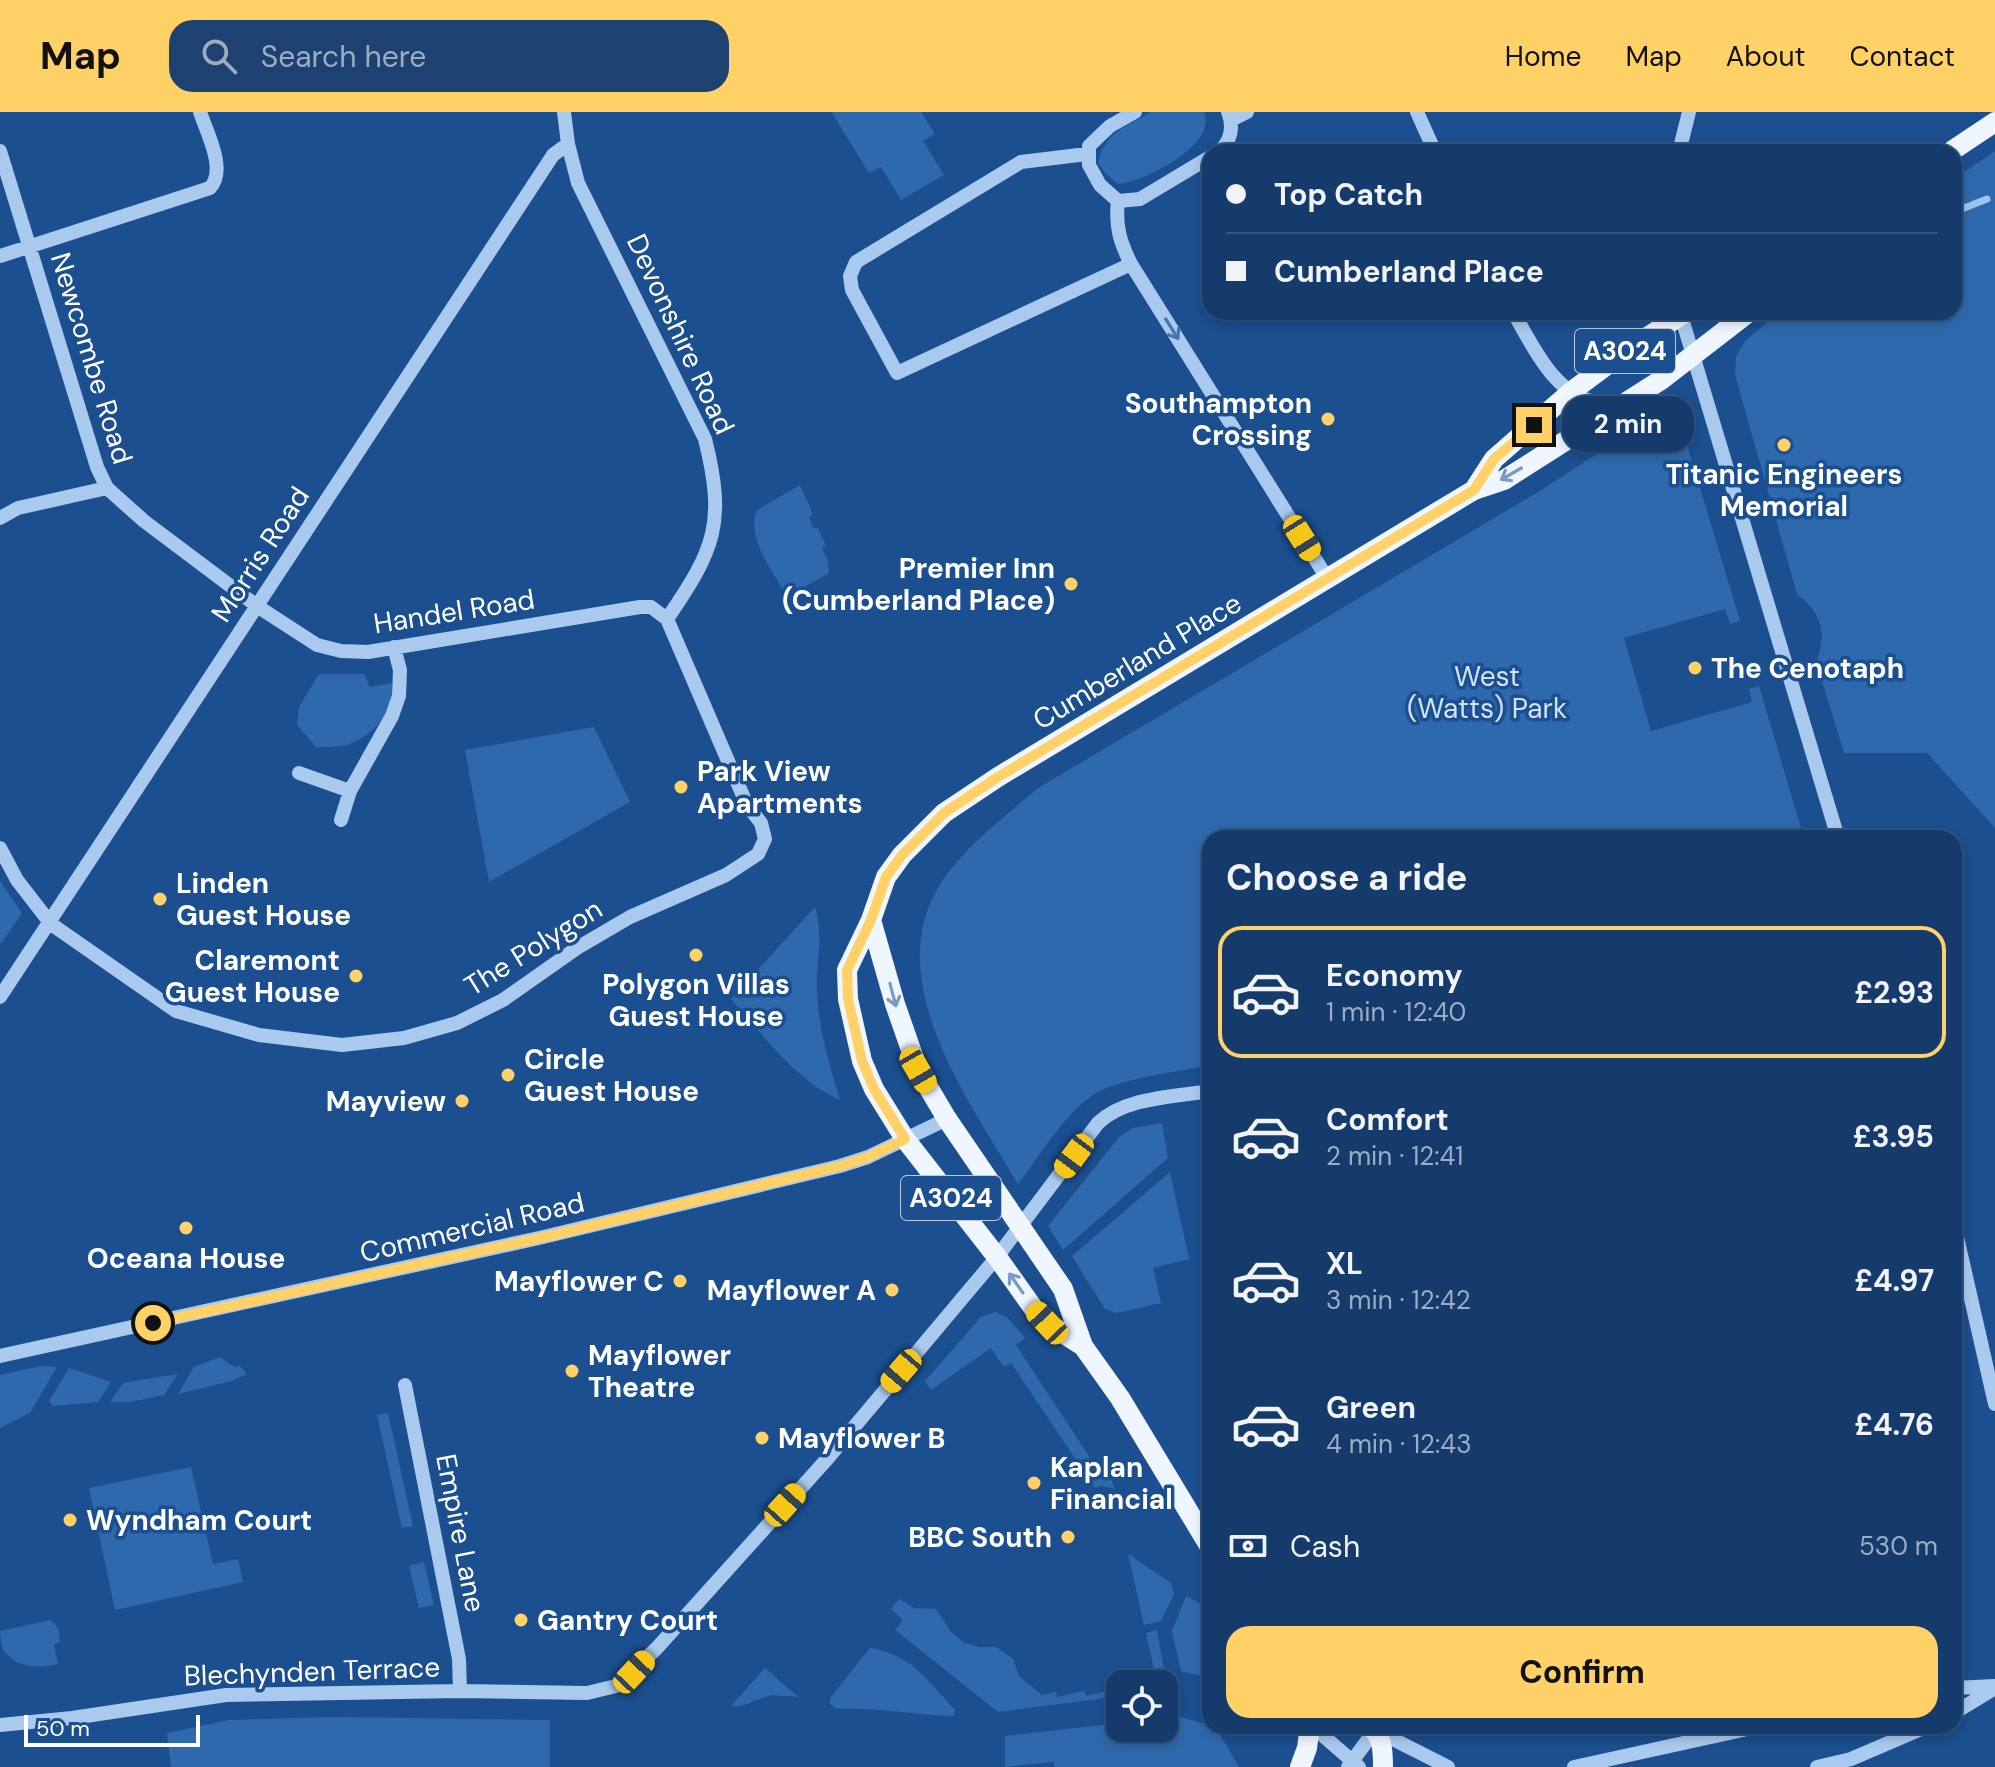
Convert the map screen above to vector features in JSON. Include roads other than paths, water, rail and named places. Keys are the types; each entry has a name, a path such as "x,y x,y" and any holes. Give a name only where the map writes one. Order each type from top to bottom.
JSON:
{"main road":[{"path":"1962,144 1995,122"},
{"name":"Cumberland Place","path":"1474,490 1494,459 1572,391 1672,320"},
{"name":"A3024","path":"1694,356 1739,320"},
{"name":"Cumberland Place","path":"997,1257 905,1139 874,1089 862,1061 848,999 847,970 871,920 886,877 902,855 944,813 998,777 1474,490 1504,480 1694,356"},
{"name":"A3024","path":"871,920 911,1053 947,1119 1063,1289 1083,1346 1120,1398 1202,1534"},
{"name":"A3024","path":"997,1257 1047,1323 1083,1346"},
{"path":"1300,1767 1310,1734"},
{"path":"1376,1734 1381,1743 1383,1767"}],"street":[{"path":"0,256 210,188 216,181 218,170 200,112"},
{"name":"Devonshire Road","path":"564,112 578,183 669,361 705,439 715,478 715,517 707,554 667,619"},
{"path":"1135,112 1096,137 1087,154 1089,165 1100,185 1118,201 1140,199 1202,162"},
{"path":"1225,144 1230,138 1230,116 1247,112"},
{"path":"1417,112 1431,144"},
{"path":"1681,144 1689,112"},
{"name":"Morris Road","path":"0,997 51,924 553,155 568,144"},
{"name":"Newcombe Road","path":"0,151 97,467 107,488 144,521 257,606"},
{"path":"1087,154 1021,162 856,262 850,276 852,290 897,373 1131,264"},
{"path":"1118,201 1116,222 1121,244 1131,264 1327,578"},
{"path":"1518,320 1542,363 1572,391 1599,403 1625,403"},
{"path":"1684,320 1836,830"},
{"path":"0,518 18,508 107,488"},
{"name":"Handel Road","path":"257,606 317,645 341,651 368,652 640,607 651,607 667,619"},
{"name":"The Polygon","path":"0,848 17,880 51,924 176,1011 259,1035 342,1045 404,1038 457,1023 503,1000 577,948 630,917 726,875 758,854 765,839 761,823 747,805 667,619"},
{"path":"341,820 350,791 384,731 399,696 400,670 394,647"},
{"path":"299,773 350,791"},
{"path":"997,1257 1098,1123 1109,1114 1124,1106 1202,1092"},
{"name":"Commercial Road","path":"1,1351 303,1292 840,1166 868,1157 947,1119"},
{"name":"Blechynden Terrace","path":"0,1725 226,1695 460,1691 596,1693 616,1686 625,1680 828,1458 997,1257"},
{"path":"1962,1259 1995,1404"},
{"name":"Empire Lane","path":"405,1385 459,1659 460,1691"},
{"path":"1962,1688 1995,1687"},
{"path":"1962,1708 1995,1687"},
{"path":"1320,1734 1353,1765 1369,1734"},
{"path":"1384,1734 1448,1767"},
{"path":"1574,1767 1610,1764 1729,1734"},
{"path":"1817,1767 1851,1759 1909,1734"}],"waterway":[{"path":"1962,209 1987,199"}],"place":[{"name":"Southampton Crossing","path":"1328,419"},
{"name":"Titanic Engineers Memorial","path":"1784,445"},
{"name":"Premier Inn (Cumberland Place)","path":"1071,584"},
{"name":"The Cenotaph","path":"1695,668"},
{"name":"Park View Apartments","path":"681,787"},
{"name":"Linden Guest House","path":"160,899"},
{"name":"Polygon Villas Guest House","path":"696,955"},
{"name":"Claremont Guest House","path":"356,976"},
{"name":"Circle Guest House","path":"508,1075"},
{"name":"Mayview","path":"462,1101"},
{"name":"Oceana House","path":"186,1228"},
{"name":"Mayflower C","path":"680,1281"},
{"name":"Mayflower A","path":"892,1290"},
{"name":"Mayflower Theatre","path":"572,1371"},
{"name":"Mayflower B","path":"762,1438"},
{"name":"Kaplan Financial","path":"1034,1483"},
{"name":"Wyndham Court","path":"70,1520"},
{"name":"BBC South","path":"1068,1537"},
{"name":"Gantry Court","path":"521,1620"}],"park label":[{"name":"West (Watts) Park","path":"1487,692"}]}
